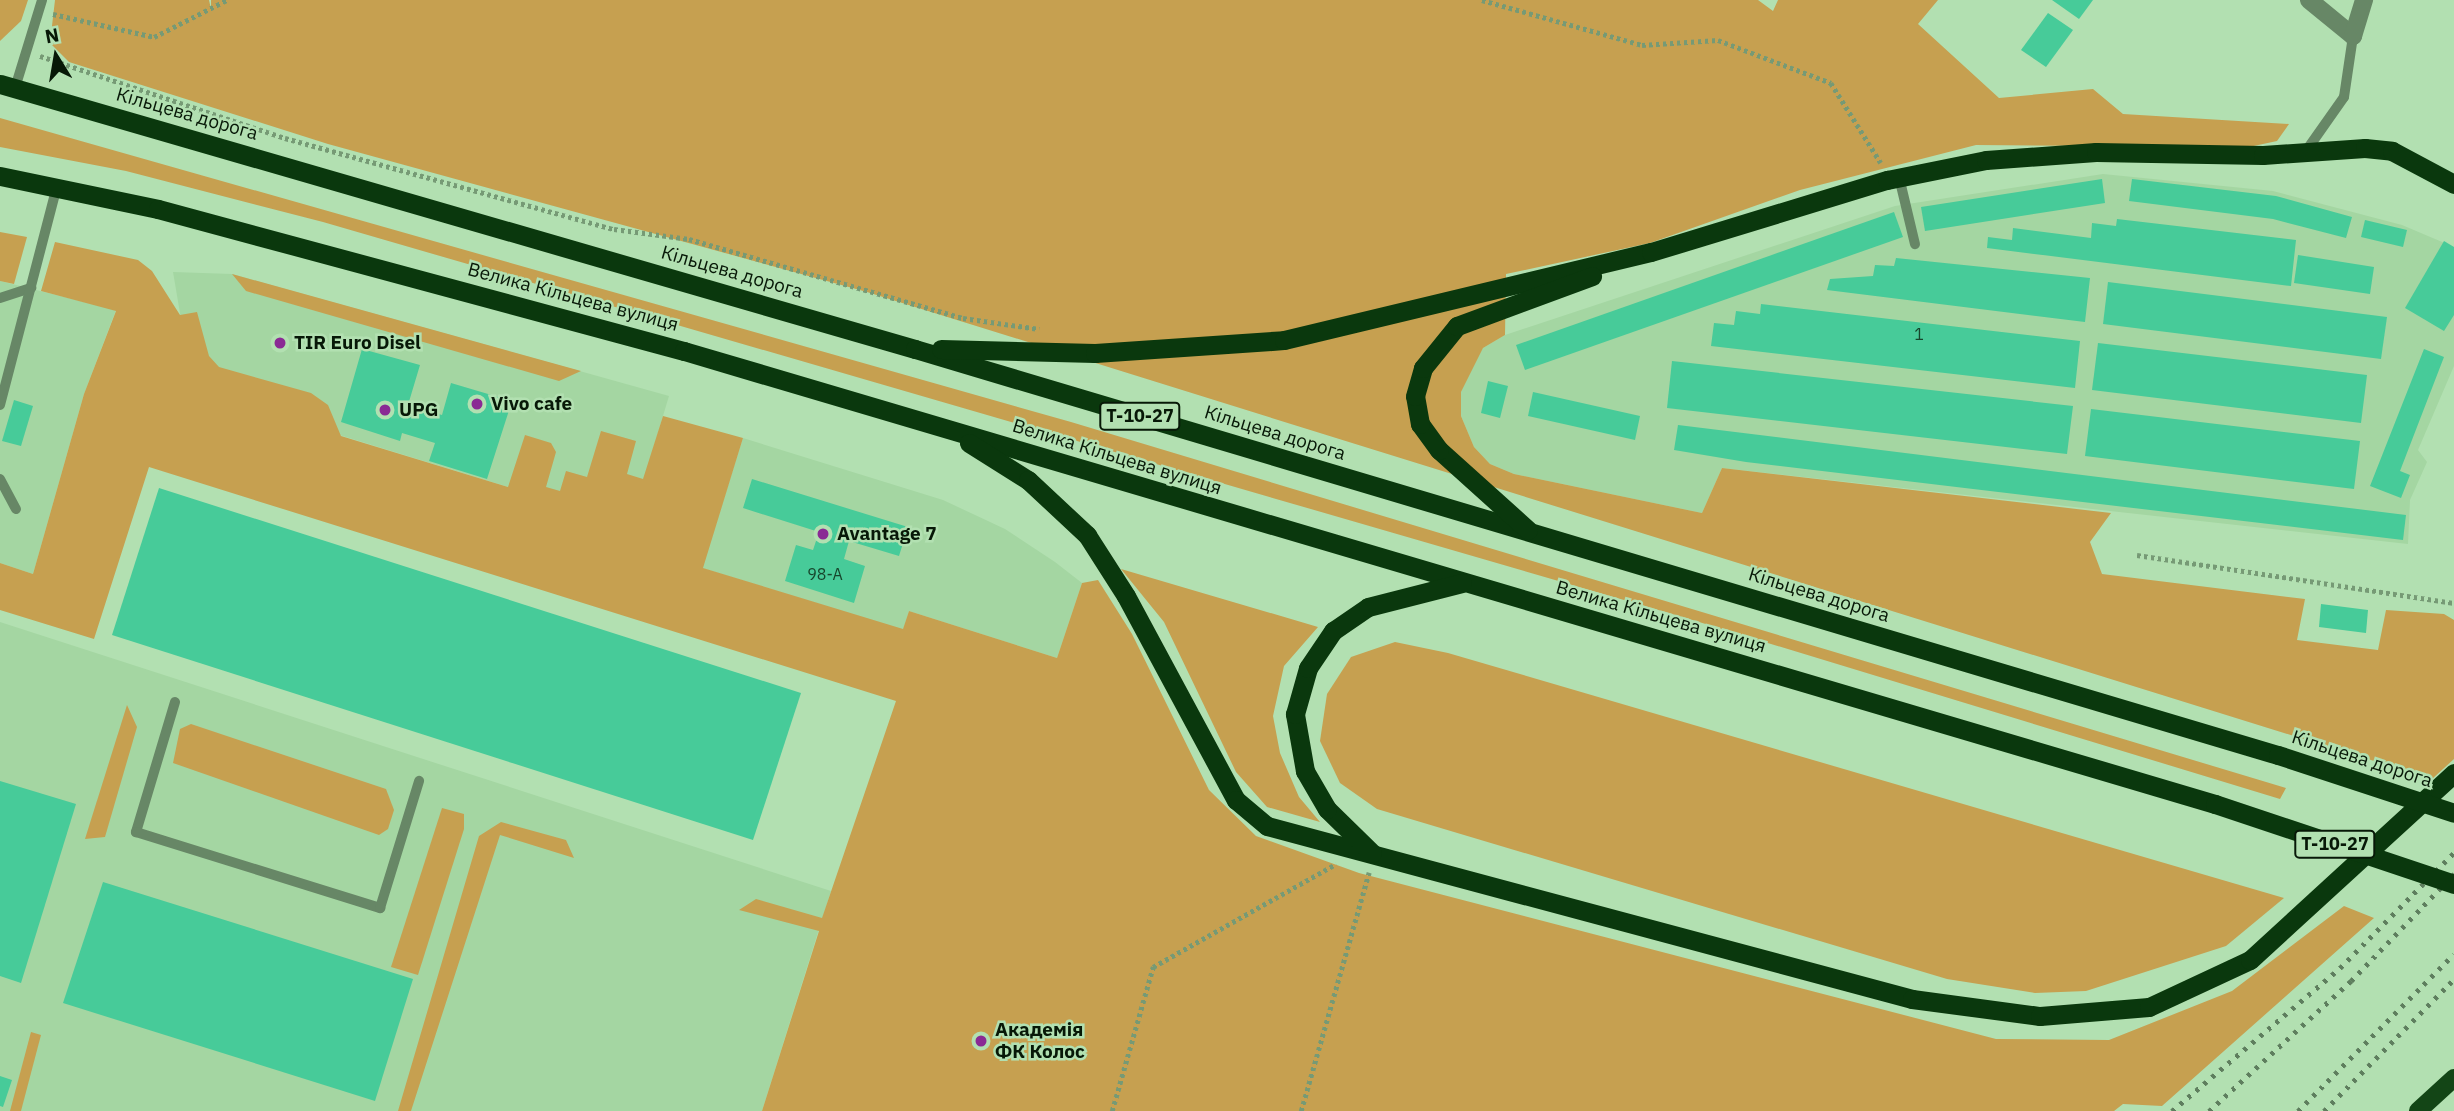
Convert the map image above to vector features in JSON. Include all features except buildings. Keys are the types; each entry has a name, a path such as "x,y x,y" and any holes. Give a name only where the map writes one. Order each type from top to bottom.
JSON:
{"highway":[{"name":"Кільцева дорога","path":"7,86 915,349 2278,755 2454,813"},
{"path":"915,349 1096,353 1248,345 1651,252 1893,179 1986,160 2096,152 2392,151 2454,184"},
{"name":"Велика Кільцева вулиця","path":"0,176 57,186 684,351 2215,804 2454,884"},
{"path":"1533,534 1439,450 1420,424 1415,396 1423,368 1457,327 1651,252"},
{"path":"944,427 1028,480 1087,535 1126,596 1236,800 1267,826 1912,999 2040,1016 2149,1007 2250,960 2454,773"},
{"path":"1367,854 1327,809 1306,771 1294,713 1308,668 1332,631 1368,607 1463,583"}],"main road":[{"path":"2418,1111 2454,1078"}],"street":[{"path":"2309,0 2353,36 2364,0"}],"lane":[{"path":"7,86 27,51 41,5"},
{"path":"2305,153 2344,97 2353,36"},
{"path":"1893,179 1916,244"},
{"path":"0,405 57,186"},
{"path":"0,298 31,288"},
{"path":"0,479 16,509"},
{"path":"175,702 135,832 380,908 419,780"}],"path":[{"path":"41,5 154,37 228,0"},
{"path":"1482,0 1642,45 1718,40 1831,83 1875,147 1893,179"},
{"path":"27,51 285,138 614,229 689,239 963,318 1044,330"},
{"path":"2137,555 2454,603"},
{"path":"1112,1111 1153,967 1367,854"},
{"path":"1301,1111 1353,917 1367,854"}],"shaded area":[{"path":"0,0 28,0 21,21 0,41"},
{"path":"55,0 209,0 211,9 211,0 1758,0 1773,11 1778,0 1938,0 1918,24 1999,98 2093,89 2123,114 2289,124 2277,141 2249,147 1976,145 1800,190 1650,243 1506,274 1505,335 1483,348 1461,392 1461,416 1474,447 1490,464 1514,474 1702,513 1722,468 2111,513 2090,542 2102,574 2305,599 2297,640 2378,650 2386,610 2444,614 2454,620 2454,759 2432,779 867,292 328,144 69,62 50,43"},
{"path":"0,118 1071,422 2286,788 2280,799 1686,618 323,222 126,171 0,147"},
{"path":"2103,174 2273,191 2402,225 2454,247 2454,366 2418,450 2427,462 2410,500 2408,544 1722,468 1702,513 1514,474 1490,464 1474,447 1461,416 1461,392 1470,367 1483,348 1505,335 1895,206"},
{"path":"0,232 27,237 14,284 0,281"},
{"path":"55,242 138,260 152,271 180,315 197,312 209,356 219,367 311,393 328,405 341,436 508,487 525,435 551,443 556,452 546,487 560,491 566,471 587,477 601,431 636,441 627,474 643,479 663,416 743,438 703,568 903,629 909,611 1057,658 1082,583 1098,580 1132,634 1209,790 1256,836 1359,873 1996,1039 2109,1040 2232,991 2344,906 2374,918 2162,1106 2123,1104 2114,1111 762,1111 819,931 739,910 756,899 822,918 896,701 149,467 94,639 0,610 0,563 33,574 84,394 116,311 41,291"},
{"path":"173,272 232,274 669,396 635,509 606,517 193,390"},
{"path":"232,274 581,371 559,381 246,291"},
{"path":"0,281 116,310 84,394 33,574 0,563"},
{"path":"743,438 943,500 1005,529 1055,562 1082,583 1057,658 909,611 903,630 702,568"},
{"path":"1121,569 1318,627 1284,666 1273,716 1280,753 1299,797 1320,822 1267,807 1236,772 1164,622"},
{"path":"0,622 831,891 762,1111 0,1111"},
{"path":"1395,642 1448,653 2284,898 2226,946 2086,991 2035,993 1947,979 1377,809 1340,783 1320,741 1327,694 1351,657"},
{"path":"127,705 137,727 105,837 85,839"},
{"path":"191,724 386,789 394,810 388,829 379,835 173,763 180,729"},
{"path":"442,808 464,814 464,829 418,975 391,967"},
{"path":"501,822 566,840 574,858 500,835 411,1111 398,1111 479,836"},
{"path":"31,1032 41,1035 21,1111 10,1111"}],"railway":[{"path":"2172,1111 2340,968 2454,853"},
{"path":"2209,1111 2351,981 2454,874"},
{"path":"2298,1111 2454,954"},
{"path":"2324,1111 2454,979"}],"place":[{"name":"TIR Euro Disel","path":"280,343"},
{"name":"Vivo cafe","path":"477,404"},
{"name":"UPG","path":"385,410"},
{"name":"Avantage 7","path":"823,534"},
{"name":"Академія ФК Колос","path":"981,1041"}]}
